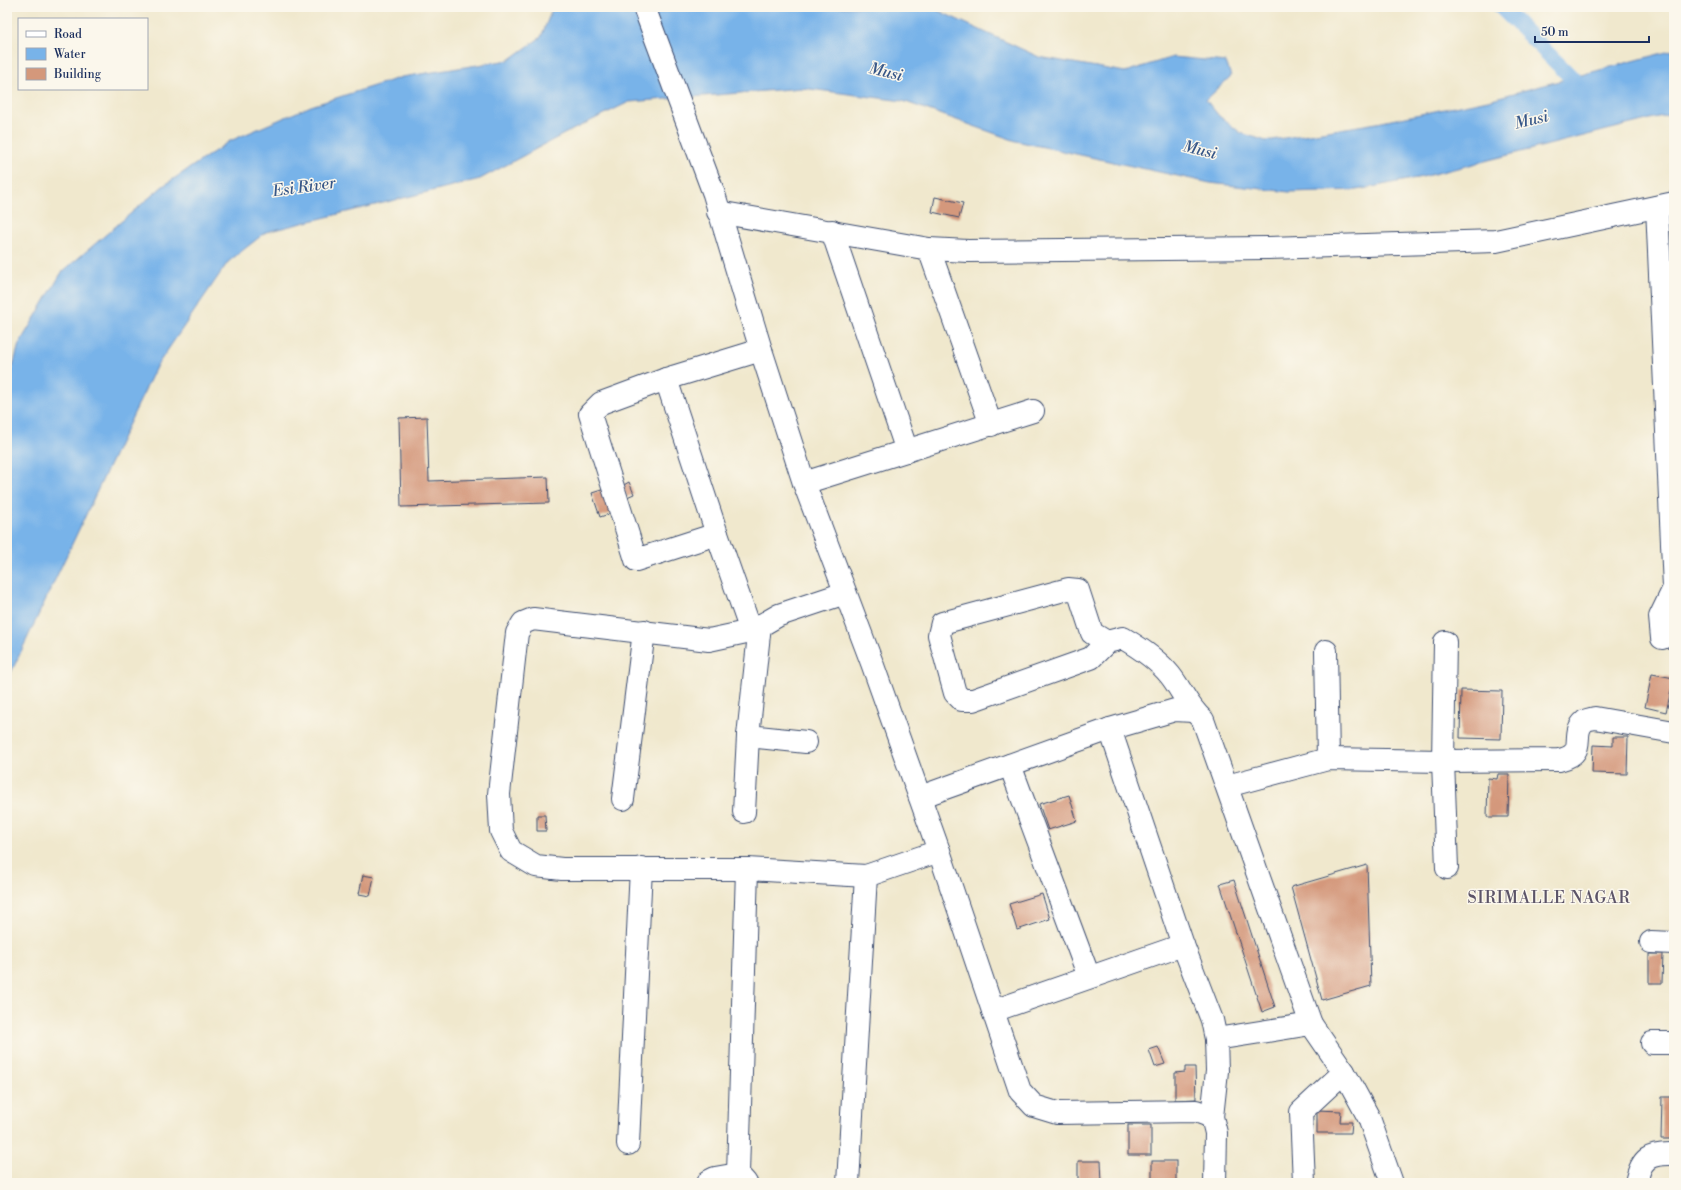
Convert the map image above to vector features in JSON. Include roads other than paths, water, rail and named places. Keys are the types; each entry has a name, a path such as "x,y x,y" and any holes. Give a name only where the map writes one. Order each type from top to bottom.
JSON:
{"street":[{"path":"644,7 716,203 804,483 920,797 1020,1091 1034,1106 1057,1113 1196,1111 1212,1117"},
{"path":"716,203 832,231 929,249 968,251 1268,248 1496,241 1666,205 1674,588 1660,617 1662,638"},
{"path":"832,231 907,451"},
{"path":"929,249 991,424"},
{"path":"717,534 636,560 590,414 600,403 666,379 761,350"},
{"path":"666,379 717,534 755,628 744,812"},
{"path":"804,483 1033,411"},
{"path":"1107,642 1092,633 1078,590 1068,589 942,623 939,635 955,693 962,700 973,700 1091,658 1107,642 1123,638 1144,650 1170,675 1193,711 1203,720 1311,1024 1344,1072 1369,1118 1392,1183"},
{"path":"845,593 779,615 755,628 709,640 644,631 533,619 523,623 517,633 499,794 501,831 511,851 536,866 562,869 641,868 747,870 866,876 939,851"},
{"path":"623,799 644,631"},
{"path":"1445,642 1443,761 1447,868"},
{"path":"1326,651 1328,759"},
{"path":"920,797 1110,729 1175,710 1193,711"},
{"path":"1227,786 1328,759 1443,761 1558,760 1569,758 1575,752 1580,729 1585,721 1595,718 1674,729"},
{"path":"1110,729 1183,945 1212,1020 1216,1039 1216,1071 1212,1117 1216,1133 1215,1183"},
{"path":"748,736 806,742"},
{"path":"1010,765 1089,977"},
{"path":"628,1144 641,868"},
{"path":"709,1183 709,1181 715,1178 742,1178 747,870"},
{"path":"848,1183 866,876"},
{"path":"1651,942 1674,943"},
{"path":"993,1011 1183,945"},
{"path":"1216,1039 1311,1024"},
{"path":"1652,1043 1674,1043"},
{"path":"1304,1183 1301,1112 1344,1072"},
{"path":"1636,1183 1638,1168 1648,1156 1674,1154"}],"water":[{"path":"553,7 930,7 1039,57 1125,72 1173,57 1226,62 1231,76 1206,100 1219,116 1241,133 1266,141 1377,123 1488,100 1674,50 1674,113 1422,177 1357,190 1289,192 1210,183 1016,141 903,101 802,88 629,102 564,134 480,179 266,232 228,262 156,367 7,681 7,389 19,344 62,272 163,186 230,141 311,106 402,77 509,60 541,37"}],"waterway":[{"path":"1501,7 1586,92"}],"district":[{"name":"SIRIMALLE NAGAR","path":"1549,897"}],"water label":[{"name":"Musi","path":"886,71"},
{"name":"Musi","path":"1531,119"},
{"name":"Musi","path":"1200,149"},
{"name":"Esi River","path":"304,186"}]}
